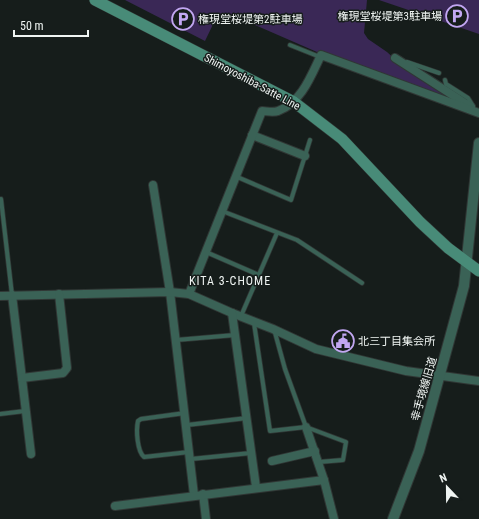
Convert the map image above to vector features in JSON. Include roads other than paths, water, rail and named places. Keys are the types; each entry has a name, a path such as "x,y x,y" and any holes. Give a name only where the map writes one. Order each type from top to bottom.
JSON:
{"main road":[{"name":"Shimoyoshiba-Satte Line","path":"95,0 294,102 342,139 420,222 448,248 479,271"}],"street":[{"path":"189,294 262,111 277,112 294,102 306,86 321,55 478,112"},
{"path":"395,58 466,102 478,112"},
{"path":"252,135 305,156"},
{"name":"幸手境線旧道","path":"393,519 419,451 464,286 466,262 475,218 479,143"},
{"path":"153,185 170,292 187,425 194,495"},
{"path":"0,296 170,292 189,294 241,317 274,329 316,349 406,371 440,377 479,381"},
{"path":"22,378 63,373 66,368 59,294"},
{"path":"12,295 31,454"},
{"path":"232,313 256,487"},
{"path":"306,427 319,462 334,519"},
{"path":"272,461 315,451"},
{"path":"115,506 256,487 324,480"},
{"path":"203,494 206,519"}],"lane":[{"path":"290,45 320,57"},
{"path":"395,58 439,73"},
{"path":"445,80 446,84 468,98 478,112"},
{"path":"235,176 291,200 310,140"},
{"path":"1,199 12,295"},
{"path":"221,211 297,240 362,283"},
{"path":"241,317 277,233"},
{"path":"205,252 259,275"},
{"path":"254,322 270,432 306,427 346,442 343,460 319,462"},
{"path":"274,329 285,369 306,427"},
{"path":"176,340 235,335"},
{"path":"0,414 26,411"},
{"path":"185,413 138,421 137,425 140,451 144,457 251,453"},
{"path":"187,425 247,418"}],"place":[{"name":"権現堂桜堤第3駐車場","path":"457,16"},
{"name":"権現堂桜堤第2駐車場","path":"183,19"},
{"name":"北三丁目集会所","path":"343,341"}],"district":[{"name":"KITA 3-CHOME","path":"230,281"}]}
